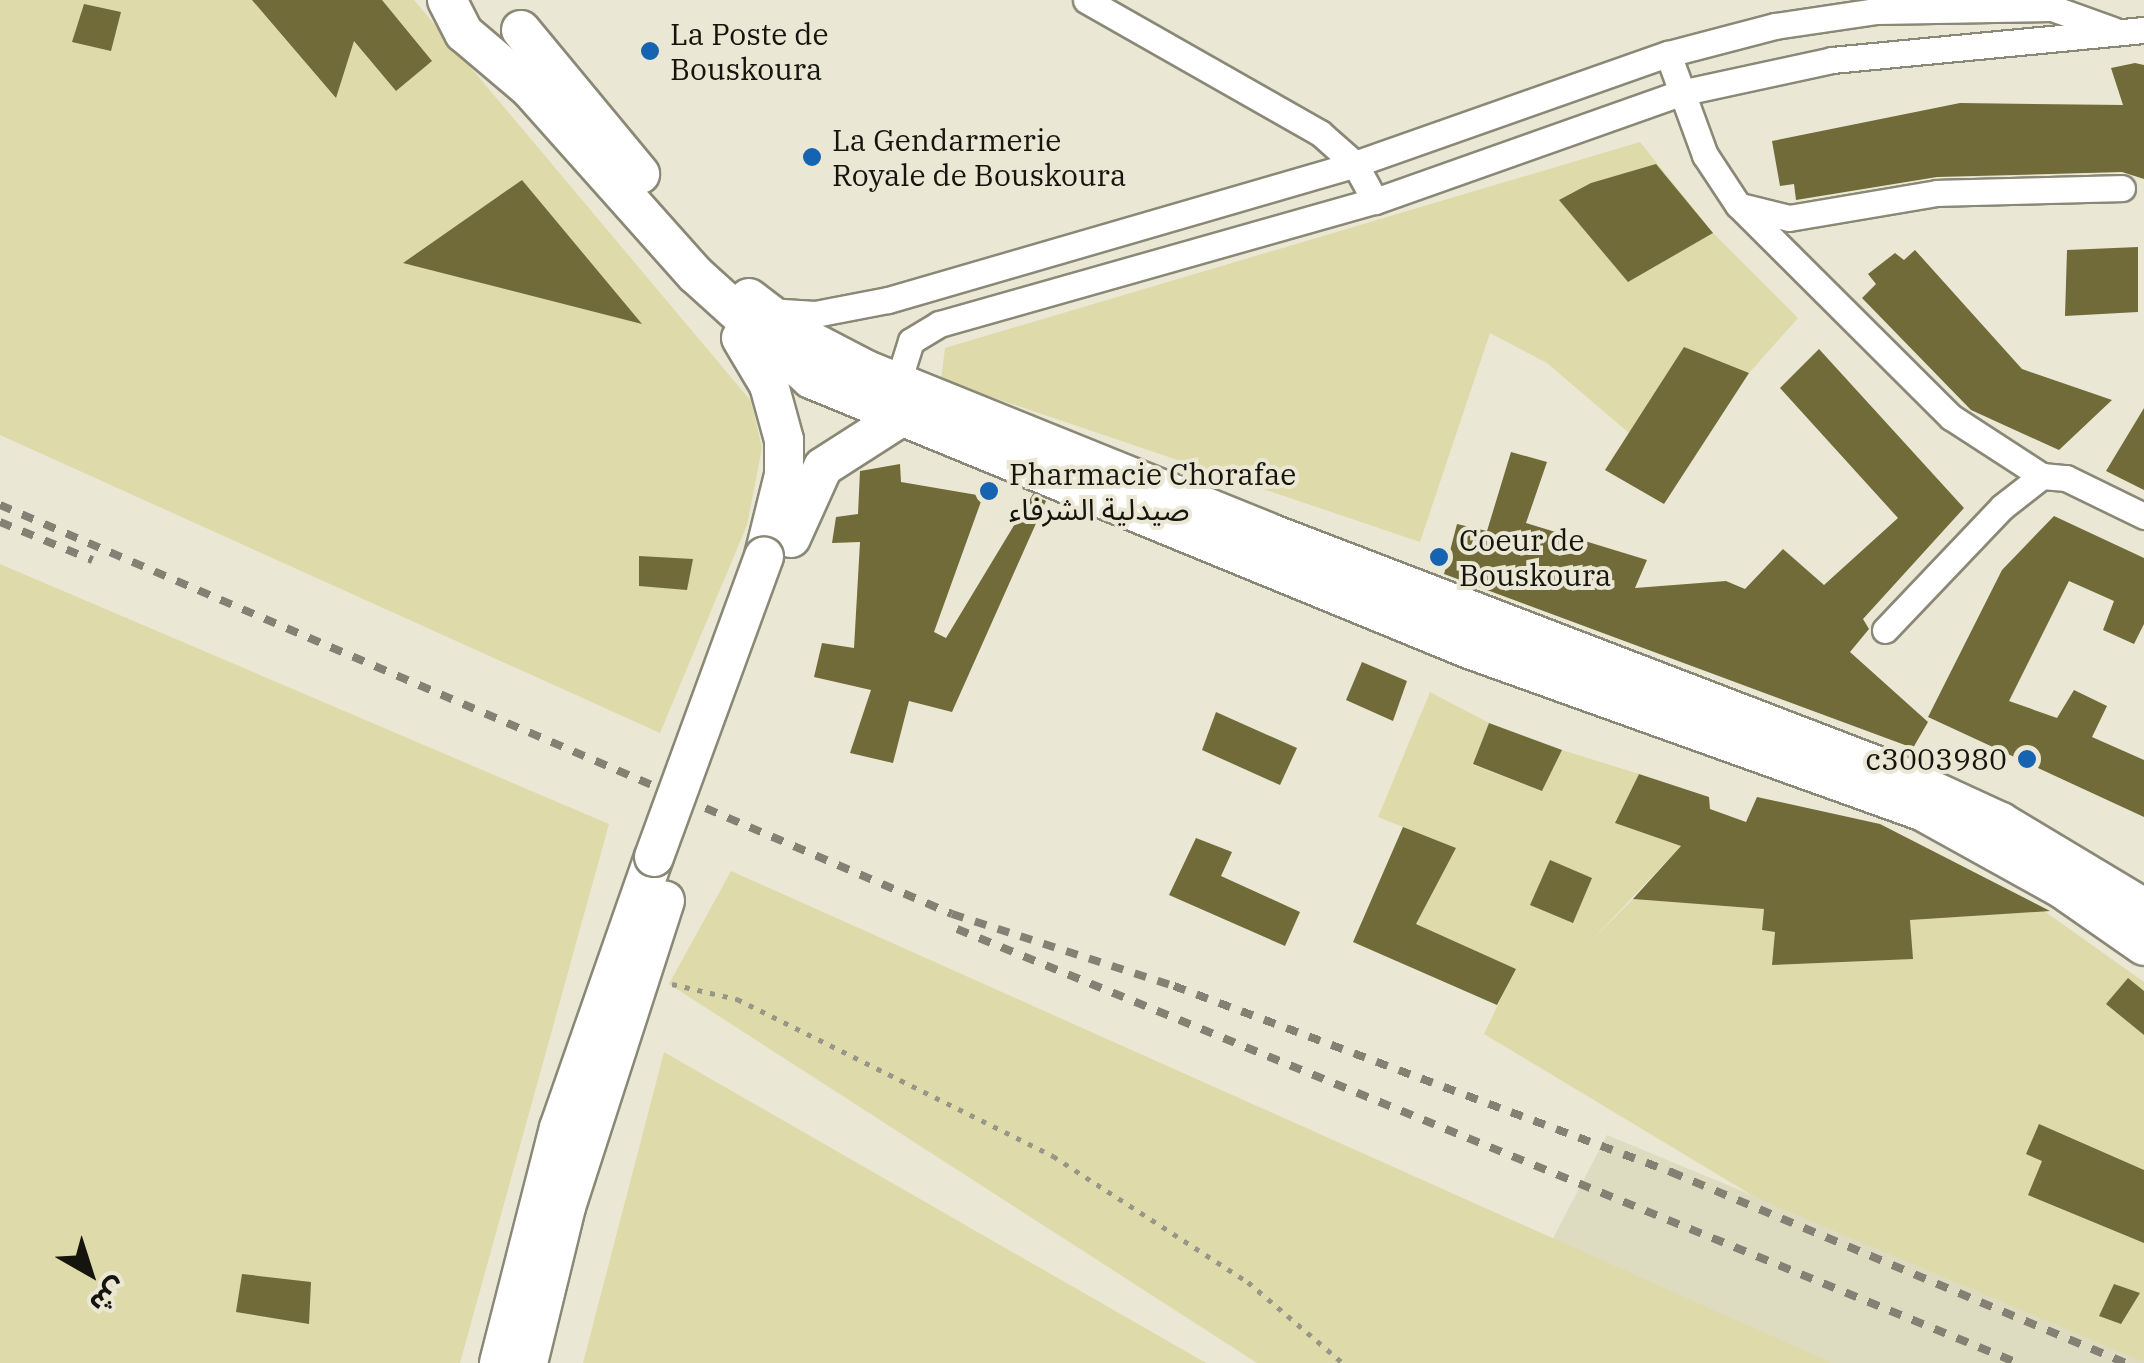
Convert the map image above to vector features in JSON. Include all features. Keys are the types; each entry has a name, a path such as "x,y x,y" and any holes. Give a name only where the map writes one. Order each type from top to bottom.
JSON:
{"main road":[{"path":"452,4 464,32 484,44 696,275 793,367 1267,532 1888,770 2000,822 2144,908"},
{"path":"484,44 505,42 524,15 702,248 762,310 898,401 1470,649 1922,811 2061,888 2144,946"},
{"path":"696,275 758,364 781,422 784,475 773,560"},
{"path":"499,1363 560,1128 666,862 773,560 814,479 898,401"},
{"path":"528,1363 566,1207 637,980 666,862"}],"street":[{"path":"1086,0 1320,132 1355,164 1375,201"},
{"path":"762,310 814,314 888,300 1355,164 1668,54 1774,26 1877,11 2052,8 2113,30"},
{"path":"911,340 939,324 1375,201 1680,93 1832,60 2058,42 2113,30 2144,30"},
{"path":"1668,54 1704,155 1738,206 1951,417 2042,476 2066,478 2144,516"},
{"path":"1738,206 1789,218 1937,193 2122,188"},
{"path":"888,300 911,340 898,401"},
{"path":"1886,630 2002,507 2042,476"}],"path":[{"path":"637,980 737,999 1052,1156 1248,1282 1343,1363"}],"shaded area":[{"path":"0,0 414,0 751,401 762,448 747,525 660,733 0,435"},
{"path":"1640,142 1713,233 1798,318 1749,373 1629,433 1547,363 1490,333 1420,542 941,380 945,348"},
{"path":"0,564 609,824 460,1363 0,1363"},
{"path":"1430,692 1489,723 1473,765 1542,791 1562,750 1639,774 1615,823 1681,846 1591,941 1633,899 1764,909 1762,930 1775,932 1773,965 1912,959 1910,920 2028,912 2033,903 2144,982 2144,1362 1755,1197 1484,1034 1515,969 1416,924 1455,848 1378,817"},
{"path":"731,871 1832,1363 1257,1363 669,984"},
{"path":"664,1052 1206,1363 583,1363"},
{"path":"1607,1135 2144,1358 2144,1363 1816,1363 1549,1246"}],"building":[{"path":"252,0 382,0 432,61 396,91 354,41 336,98"},
{"path":"84,4 121,12 111,51 72,42"},
{"path":"2144,65 2144,179 2122,172 1937,177 1796,200 1794,184 1780,186 1772,141 1960,103 2123,105 2111,68"},
{"path":"1656,164 1713,233 1628,282 1559,200 1591,183"},
{"path":"522,180 642,324 403,263"},
{"path":"2138,247 2138,312 2065,316 2067,250"},
{"path":"1915,250 2022,369 2112,400 2059,450 1971,410 1862,298 1876,284 1868,274 1895,253 1904,260"},
{"path":"1684,347 1749,373 1664,504 1605,470"},
{"path":"1819,349 1964,508 1863,619 1869,629 1850,652 1928,722 1913,748 1444,574 1457,524 1487,531 1511,452 1547,462 1526,523 1647,560 1635,588 1726,581 1745,589 1783,549 1824,585 1898,518 1780,388"},
{"path":"2144,408 2144,490 2106,471"},
{"path":"900,464 901,482 983,496 934,632 946,638 1033,494 1046,501 952,712 909,701 893,763 850,753 871,690 814,677 822,643 854,648 860,542 832,543 836,517 858,514 860,471"},
{"path":"2054,516 2144,558 2144,624 2134,644 2103,630 2114,601 2069,581 2009,701 2057,718 2074,690 2107,706 2092,737 2144,760 2144,817 1928,717 2002,570"},
{"path":"639,556 693,559 687,590 639,586"},
{"path":"1362,662 1407,681 1393,721 1346,700"},
{"path":"1216,712 1297,748 1280,785 1202,750"},
{"path":"1489,723 1562,750 1542,791 1473,764"},
{"path":"1639,774 1709,797 1710,809 1746,822 1757,797 1880,824 2050,911 1910,920 1913,959 1772,965 1775,932 1762,930 1764,909 1633,899 1681,846 1615,823"},
{"path":"1403,827 1456,848 1416,924 1516,969 1497,1005 1353,942"},
{"path":"1196,838 1232,852 1221,876 1300,912 1285,946 1169,895"},
{"path":"1550,860 1592,878 1573,923 1530,905"},
{"path":"2128,978 2144,991 2144,1035 2106,1004"},
{"path":"2039,1124 2144,1170 2144,1243 2028,1195 2042,1161 2026,1154"},
{"path":"242,1274 311,1282 309,1324 236,1312"},
{"path":"2114,1284 2140,1293 2121,1324 2099,1316"}],"railway":[{"path":"0,505 952,914 1174,986 1671,1172 2126,1363"},
{"path":"0,522 92,560"},
{"path":"957,929 2018,1363"}],"place":[{"name":"La Poste de Bouskoura","path":"650,51"},
{"name":"La Gendarmerie Royale de Bouskoura","path":"812,157"},
{"name":"Pharmacie Chorafae صيدلية الشرفاء","path":"989,491"},
{"name":"Coeur de Bouskoura","path":"1439,557"},
{"name":"c3003980","path":"2027,759"}]}
